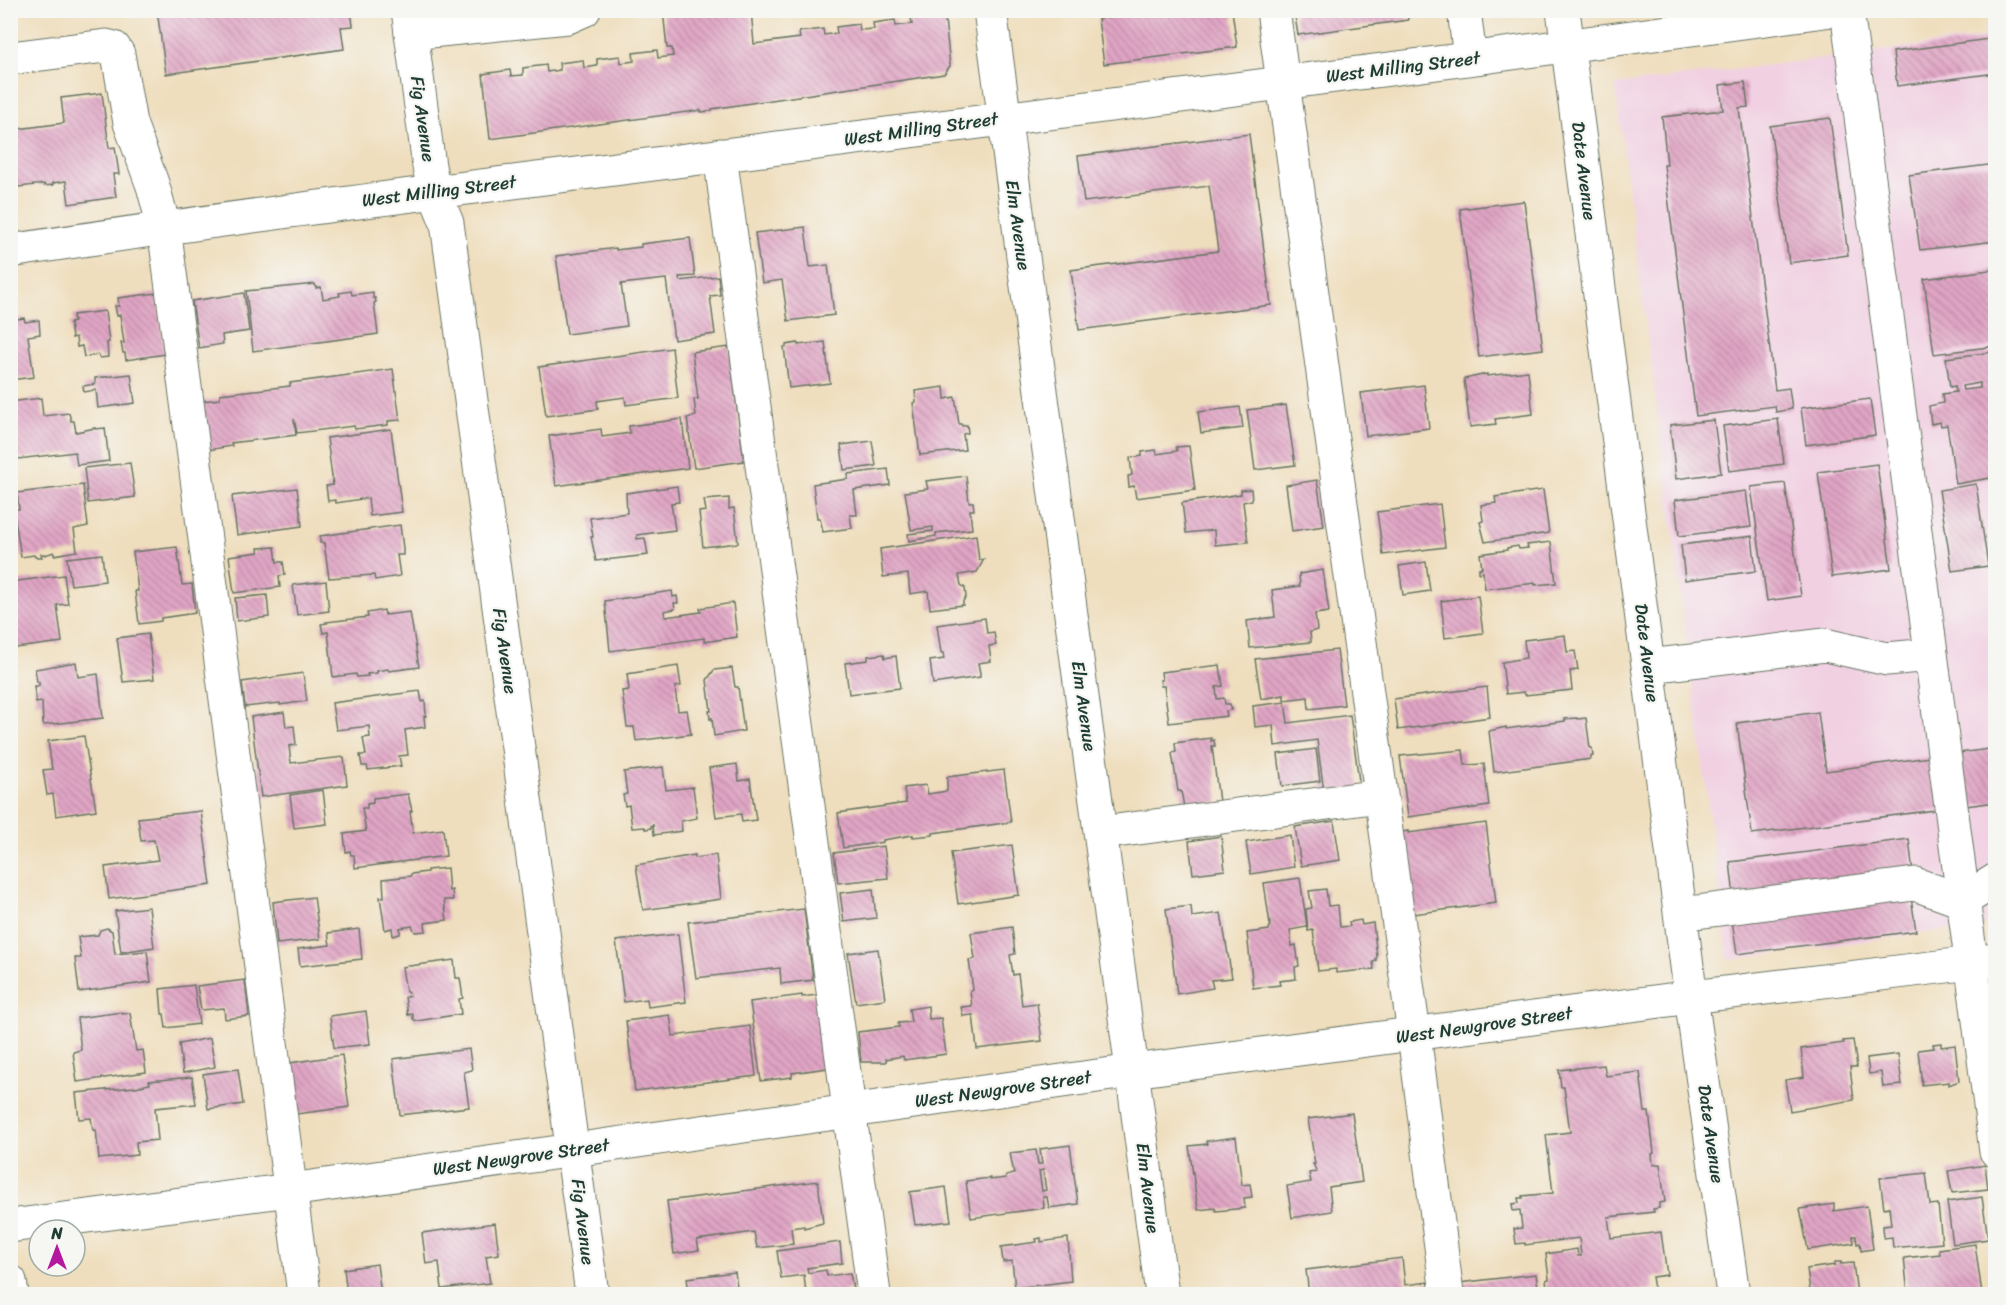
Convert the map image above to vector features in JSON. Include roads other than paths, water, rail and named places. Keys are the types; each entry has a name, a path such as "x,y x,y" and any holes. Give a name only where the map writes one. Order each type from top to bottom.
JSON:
{"street":[{"name":"Elm Avenue","path":"990,10 1162,1294"},
{"path":"1273,10 1414,1034 1447,1294"},
{"path":"1464,10 1470,58"},
{"name":"Date Avenue","path":"1563,10 1691,997 1733,1294"},
{"name":"West Milling Street","path":"10,251 164,227 434,190 1568,46 1832,10"},
{"path":"1847,10 1962,901 1983,962 1995,1151"},
{"path":"409,22 573,13"},
{"name":"Fig Avenue","path":"409,22 434,190 447,223 592,1294"},
{"path":"10,57 106,46 114,48 118,54 130,123 153,186 164,227 304,1294"},
{"path":"720,155 874,1294"},
{"path":"1649,666 1825,645 1887,659 1930,655"},
{"path":"1101,833 1380,796"},
{"path":"1962,901 1995,880"},
{"path":"1681,914 1915,884 1962,901"},
{"name":"West Newgrove Street","path":"10,1226 290,1190 1133,1071 1691,997 1983,962"},
{"path":"10,1281 12,1294"}]}
